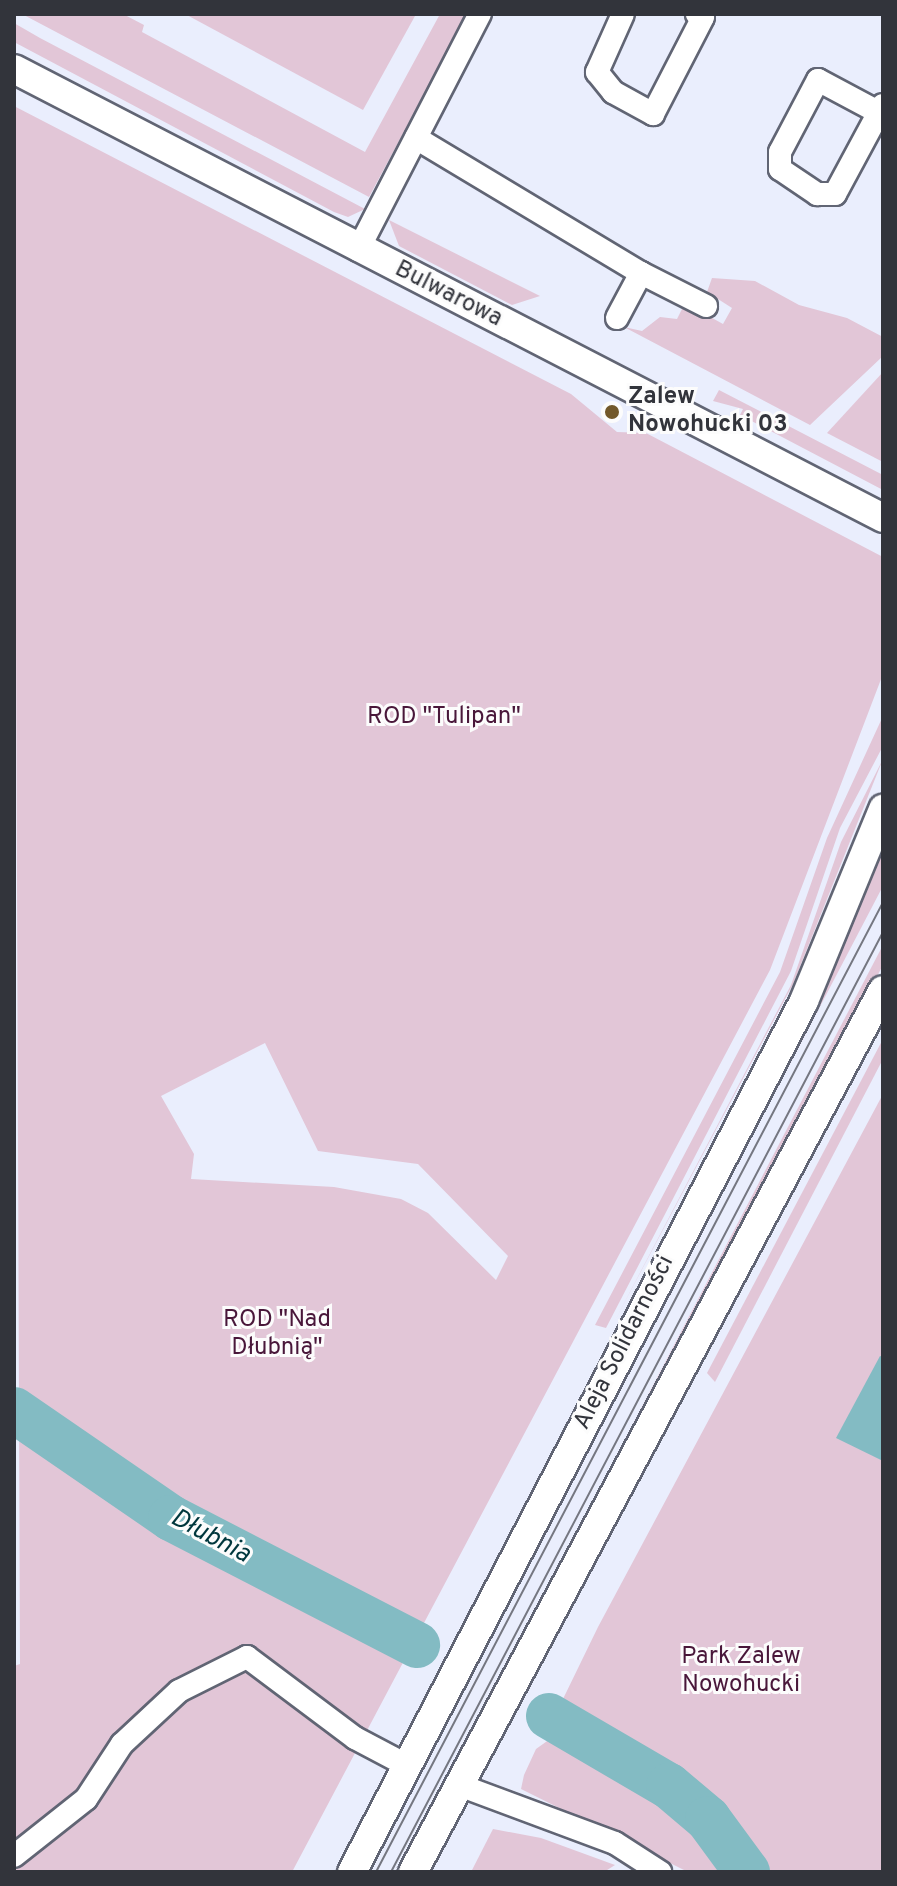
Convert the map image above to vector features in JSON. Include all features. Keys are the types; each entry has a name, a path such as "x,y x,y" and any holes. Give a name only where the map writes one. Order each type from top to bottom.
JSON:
{"street":[{"path":"358,250 480,14"},
{"path":"623,14 597,72 613,92 653,114 703,17 697,14"},
{"name":"Bulwarowa","path":"14,69 358,250 883,518"},
{"path":"818,80 881,109 835,194 817,194 780,169 780,152 818,80"},
{"path":"416,138 641,273 706,306"},
{"path":"617,318 641,273"},
{"name":"Aleja Solidarności","path":"352,1872 804,1001 883,809"},
{"path":"413,1872 883,990"},
{"path":"14,1856 86,1799 122,1744 179,1691 247,1657 355,1738 408,1766"},
{"path":"459,1785 615,1843 660,1872"}],"green space":[{"path":"22,14 123,14 144,25 142,32 365,152 440,14 467,14 369,197"},
{"path":"185,14 411,14 415,16 363,110"},
{"path":"14,23 365,209 348,217 334,212 14,42"},
{"path":"14,106 571,394 617,432 646,433 883,557 883,674 770,970 292,1872 14,1872 14,1666 20,1664","holes":["265,1043 318,1151 418,1164 508,1256 496,1280 428,1213 401,1199 334,1187 191,1179 194,1154 161,1096"]},
{"path":"389,220 540,296 512,305 399,246"},
{"path":"712,278 755,281 799,305 847,318 883,337 883,356 810,425 624,327 642,331 660,317 677,319 685,303 723,324 732,308 707,292"},
{"path":"883,372 883,462 827,433"},
{"path":"719,390 883,475 883,490 740,415 743,409 713,401"},
{"path":"883,716 883,746 840,828 791,971 606,1328 595,1325 780,972 827,838"},
{"path":"883,759 793,984 611,1328 791,985 841,842"},
{"path":"883,845 883,886 492,1634 826,988"},
{"path":"883,945 883,965 529,1623"},
{"path":"883,1039 883,1059 715,1382 707,1373"},
{"name":"Park Zalew Nowohucki","path":"883,1094 883,1872 688,1872 521,1789 524,1775 536,1749 550,1739 545,1736 598,1627"},
{"path":"493,1829 541,1838 615,1865 604,1872 471,1872"}],"water":[{"path":"880,1356 883,1357 883,1461 836,1438"}],"waterway":[{"name":"Dłubnia","path":"14,1410 171,1518 417,1645"},
{"name":"Dłubnia","path":"549,1716 669,1786 708,1819 747,1872"}],"tram line":[{"path":"376,1872 883,902"},
{"path":"391,1872 883,932"}],"place":[{"name":"Zalew Nowohucki 03","path":"612,412"}],"park label":[{"name":"ROD \"Tulipan\"","path":"444,718"},
{"name":"ROD \"Nad Dłubnią\"","path":"277,1335"}]}
